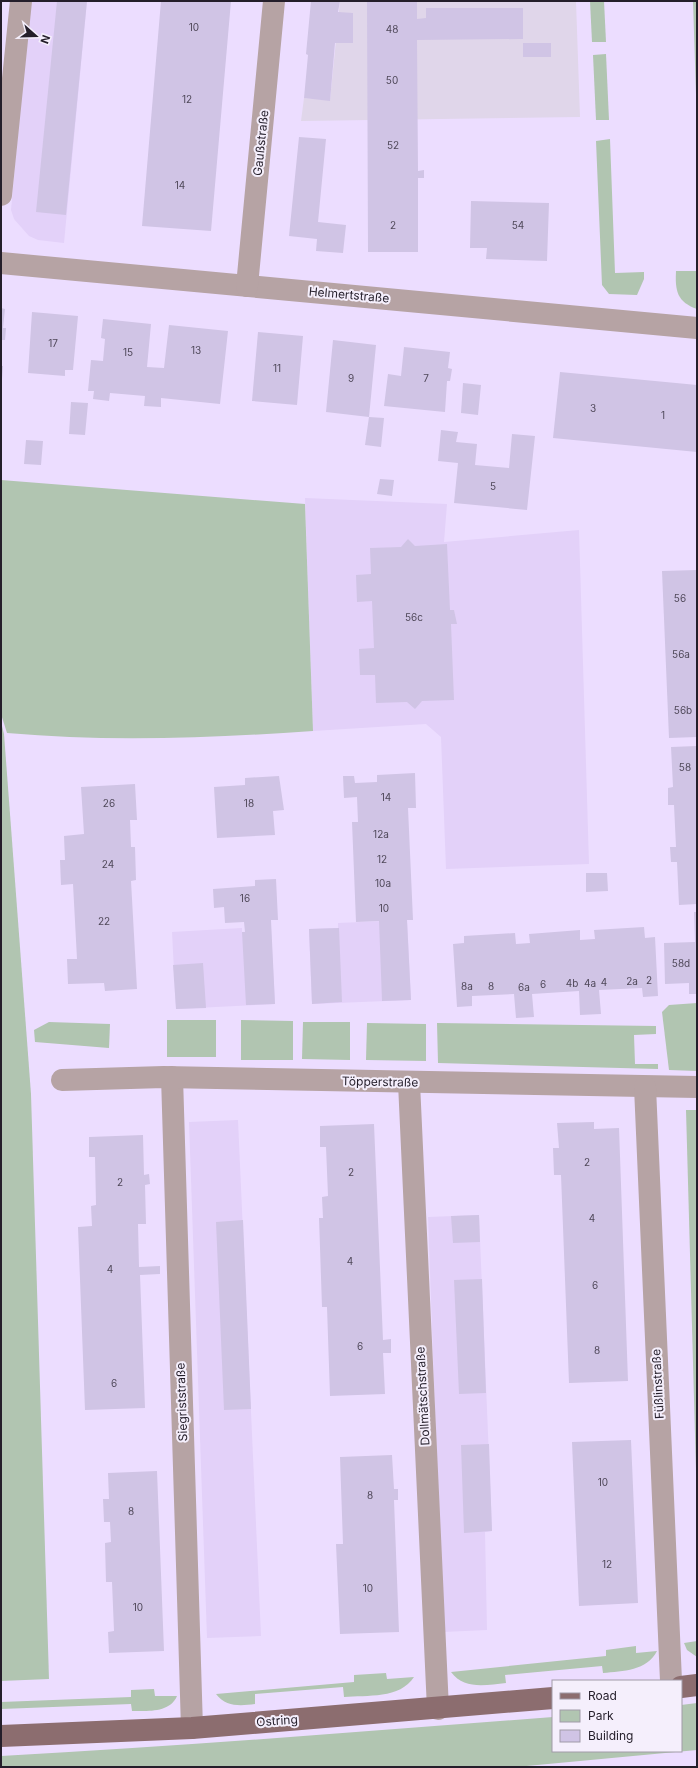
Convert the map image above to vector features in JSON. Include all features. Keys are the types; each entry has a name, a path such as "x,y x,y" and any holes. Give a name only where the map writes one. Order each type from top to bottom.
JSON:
{"main road":[{"path":"682,1687 697,1685"},
{"name":"Ostring","path":"1,1736 192,1728 438,1709 552,1698"}],"street":[{"path":"1,195 21,1"},
{"name":"Gaußstraße","path":"247,286 274,1"},
{"name":"Helmertstraße","path":"1,264 697,328"},
{"name":"Töpperstraße","path":"62,1080 172,1077 409,1083 697,1087"},
{"name":"Siegriststraße","path":"172,1077 192,1728"},
{"name":"Dollmätschstraße","path":"409,1083 438,1709"},
{"name":"Füßlinstraße","path":"645,1087 671,1680"}],"shaded area":[{"path":"30,1 87,1 64,243 38,240 29,236 14,219 11,210"},
{"path":"340,1 576,1 580,117 301,121 304,98 330,100"},
{"path":"305,498 447,504 444,542 579,530 589,864 446,869 441,737 426,724 313,731"},
{"path":"407,920 411,1000 312,1004 309,929 338,928 338,923"},
{"path":"242,928 242,932 271,930 275,1004 176,1009 172,932"},
{"path":"238,1120 261,1636 207,1638 189,1122"},
{"path":"479,1215 492,1531 485,1532 487,1630 443,1632 428,1217"}],"green space":[{"path":"590,1 604,1 606,42 592,42"},
{"path":"693,1 697,1 697,126"},
{"path":"606,54 609,120 596,120 593,55"},
{"path":"610,139 615,273 644,272 644,279 637,295 609,294 602,285 596,141"},
{"path":"676,271 697,271 697,309 685,303 681,299 677,290"},
{"path":"1,480 305,504 313,731 236,736 160,738 45,736 7,733 1,714"},
{"path":"1,722 4,734 31,1094 49,1679 1,1681"},
{"path":"697,1003 697,1071 669,1070 662,1012 669,1005"},
{"path":"167,1020 216,1020 216,1057 167,1057"},
{"path":"241,1020 293,1021 293,1060 241,1060"},
{"path":"49,1022 110,1024 109,1048 35,1042 34,1030"},
{"path":"303,1022 350,1022 350,1060 302,1059"},
{"path":"367,1023 426,1024 426,1061 366,1060"},
{"path":"437,1023 656,1026 656,1034 634,1035 635,1064 658,1064 658,1069 438,1063"},
{"path":"686,1110 697,1110 697,1507"},
{"path":"697,1641 697,1657 687,1650 684,1643"},
{"path":"636,1646 636,1653 657,1651 653,1658 647,1663 634,1669 618,1672 603,1673 602,1666 505,1675 506,1683 476,1685 462,1682 451,1672 606,1656 606,1650"},
{"path":"386,1673 387,1679 414,1677 408,1684 400,1689 373,1696 344,1697 343,1687 255,1694 255,1704 234,1705 224,1701 216,1694 354,1682 354,1675"},
{"path":"154,1689 155,1696 177,1696 174,1702 169,1706 151,1711 132,1711 131,1704 1,1709 1,1702 131,1697 131,1690"},
{"path":"697,1703 697,1750 682,1751 682,1705"},
{"path":"552,1717 552,1752 676,1752 516,1767 1,1767 1,1756 208,1743"}],"building":[{"path":"57,1 87,1 66,215 36,212"},
{"path":"161,1 231,1 211,231 142,226"},
{"path":"311,1 340,1 338,12 353,13 353,43 335,43 330,101 304,98"},
{"path":"367,1 417,1 417,19 426,18 426,8 523,8 523,39 417,40 418,171 424,170 424,178 418,178 418,252 368,252"},
{"path":"523,43 551,43 551,57 523,57"},
{"path":"299,137 326,139 318,222 346,225 343,253 316,251 317,239 289,236"},
{"path":"471,201 549,203 547,261 486,259 487,248 470,248"},
{"path":"1,308 5,309 3,328 6,328 5,340 1,340"},
{"path":"32,312 78,316 73,370 65,370 65,376 28,373"},
{"path":"103,319 151,324 147,367 164,368 169,325 228,331 220,404 161,398 161,407 144,406 145,396 110,393 109,401 93,399 94,391 88,391 91,360 103,361 105,339 101,338"},
{"path":"258,332 303,336 297,405 252,401"},
{"path":"333,340 376,345 369,417 326,412"},
{"path":"404,347 450,352 448,368 452,369 450,381 447,381 445,412 384,406 388,374 401,376"},
{"path":"1,366 3,366 2,380 1,380"},
{"path":"560,372 697,385 697,452 553,438"},
{"path":"463,383 481,385 478,415 461,413"},
{"path":"71,402 88,403 85,435 69,434"},
{"path":"369,417 384,418 381,447 365,445"},
{"path":"441,430 458,432 456,442 477,444 475,465 509,468 512,434 535,436 527,510 454,503 458,463 438,461"},
{"path":"26,440 43,441 41,465 24,464"},
{"path":"380,479 394,480 392,496 377,494"},
{"path":"408,539 415,546 447,544 450,610 454,610 457,624 451,624 454,700 422,701 415,709 407,702 376,703 375,675 360,675 359,649 374,648 372,601 357,602 356,575 371,574 370,548 401,547"},
{"path":"697,570 697,737 669,738 662,571"},
{"path":"697,746 697,904 679,905 677,862 671,862 670,847 676,847 674,805 668,805 668,788 673,787 671,747"},
{"path":"415,773 416,808 408,808 413,920 407,920 411,1000 382,1001 379,921 356,922 352,822 358,822 357,797 344,798 343,776 354,776 355,783 377,782 377,775"},
{"path":"279,776 284,810 273,811 275,835 217,838 214,787 245,785 245,778"},
{"path":"135,784 137,820 130,820 131,847 135,847 136,880 131,881 137,989 105,991 104,983 68,984 67,959 77,959 73,884 61,885 60,860 65,860 64,836 84,834 81,787"},
{"path":"586,873 607,873 608,891 586,892"},
{"path":"276,879 278,920 271,920 275,1004 246,1005 242,932 245,932 244,922 225,923 224,907 214,908 213,889 255,886 255,880"},
{"path":"694,912 697,912 697,994 689,994 689,983 665,984 664,943 695,942"},
{"path":"644,927 645,938 655,937 658,996 643,997 642,988 599,990 601,1014 580,1015 579,991 532,994 534,1017 516,1018 514,994 472,996 472,1006 457,1007 453,944 464,943 464,936 515,933 516,944 530,943 529,934 580,930 580,940 595,939 594,930"},
{"path":"339,928 342,1002 312,1004 309,929"},
{"path":"203,963 206,1008 176,1009 173,965"},
{"path":"594,1122 594,1129 619,1128 628,1381 569,1383 561,1175 554,1175 553,1148 559,1148 557,1123"},
{"path":"374,1124 383,1340 391,1339 391,1353 383,1353 385,1394 330,1396 327,1307 322,1307 319,1218 323,1218 322,1197 328,1196 326,1147 320,1147 320,1126"},
{"path":"143,1135 144,1175 149,1174 150,1184 145,1185 146,1224 138,1224 139,1267 160,1266 160,1274 140,1275 145,1408 85,1410 78,1227 92,1226 91,1206 96,1205 95,1157 89,1157 89,1137"},
{"path":"479,1215 480,1242 453,1243 451,1216"},
{"path":"243,1220 251,1409 224,1410 216,1222"},
{"path":"482,1279 486,1393 459,1394 454,1280"},
{"path":"631,1440 638,1603 579,1606 572,1442"},
{"path":"489,1444 492,1531 464,1533 461,1445"},
{"path":"392,1455 394,1489 398,1489 398,1500 394,1500 399,1632 340,1634 336,1544 343,1544 340,1457"},
{"path":"157,1471 164,1651 109,1653 108,1632 114,1631 112,1582 106,1582 105,1543 111,1542 110,1522 104,1522 103,1499 109,1499 108,1473"}]}
